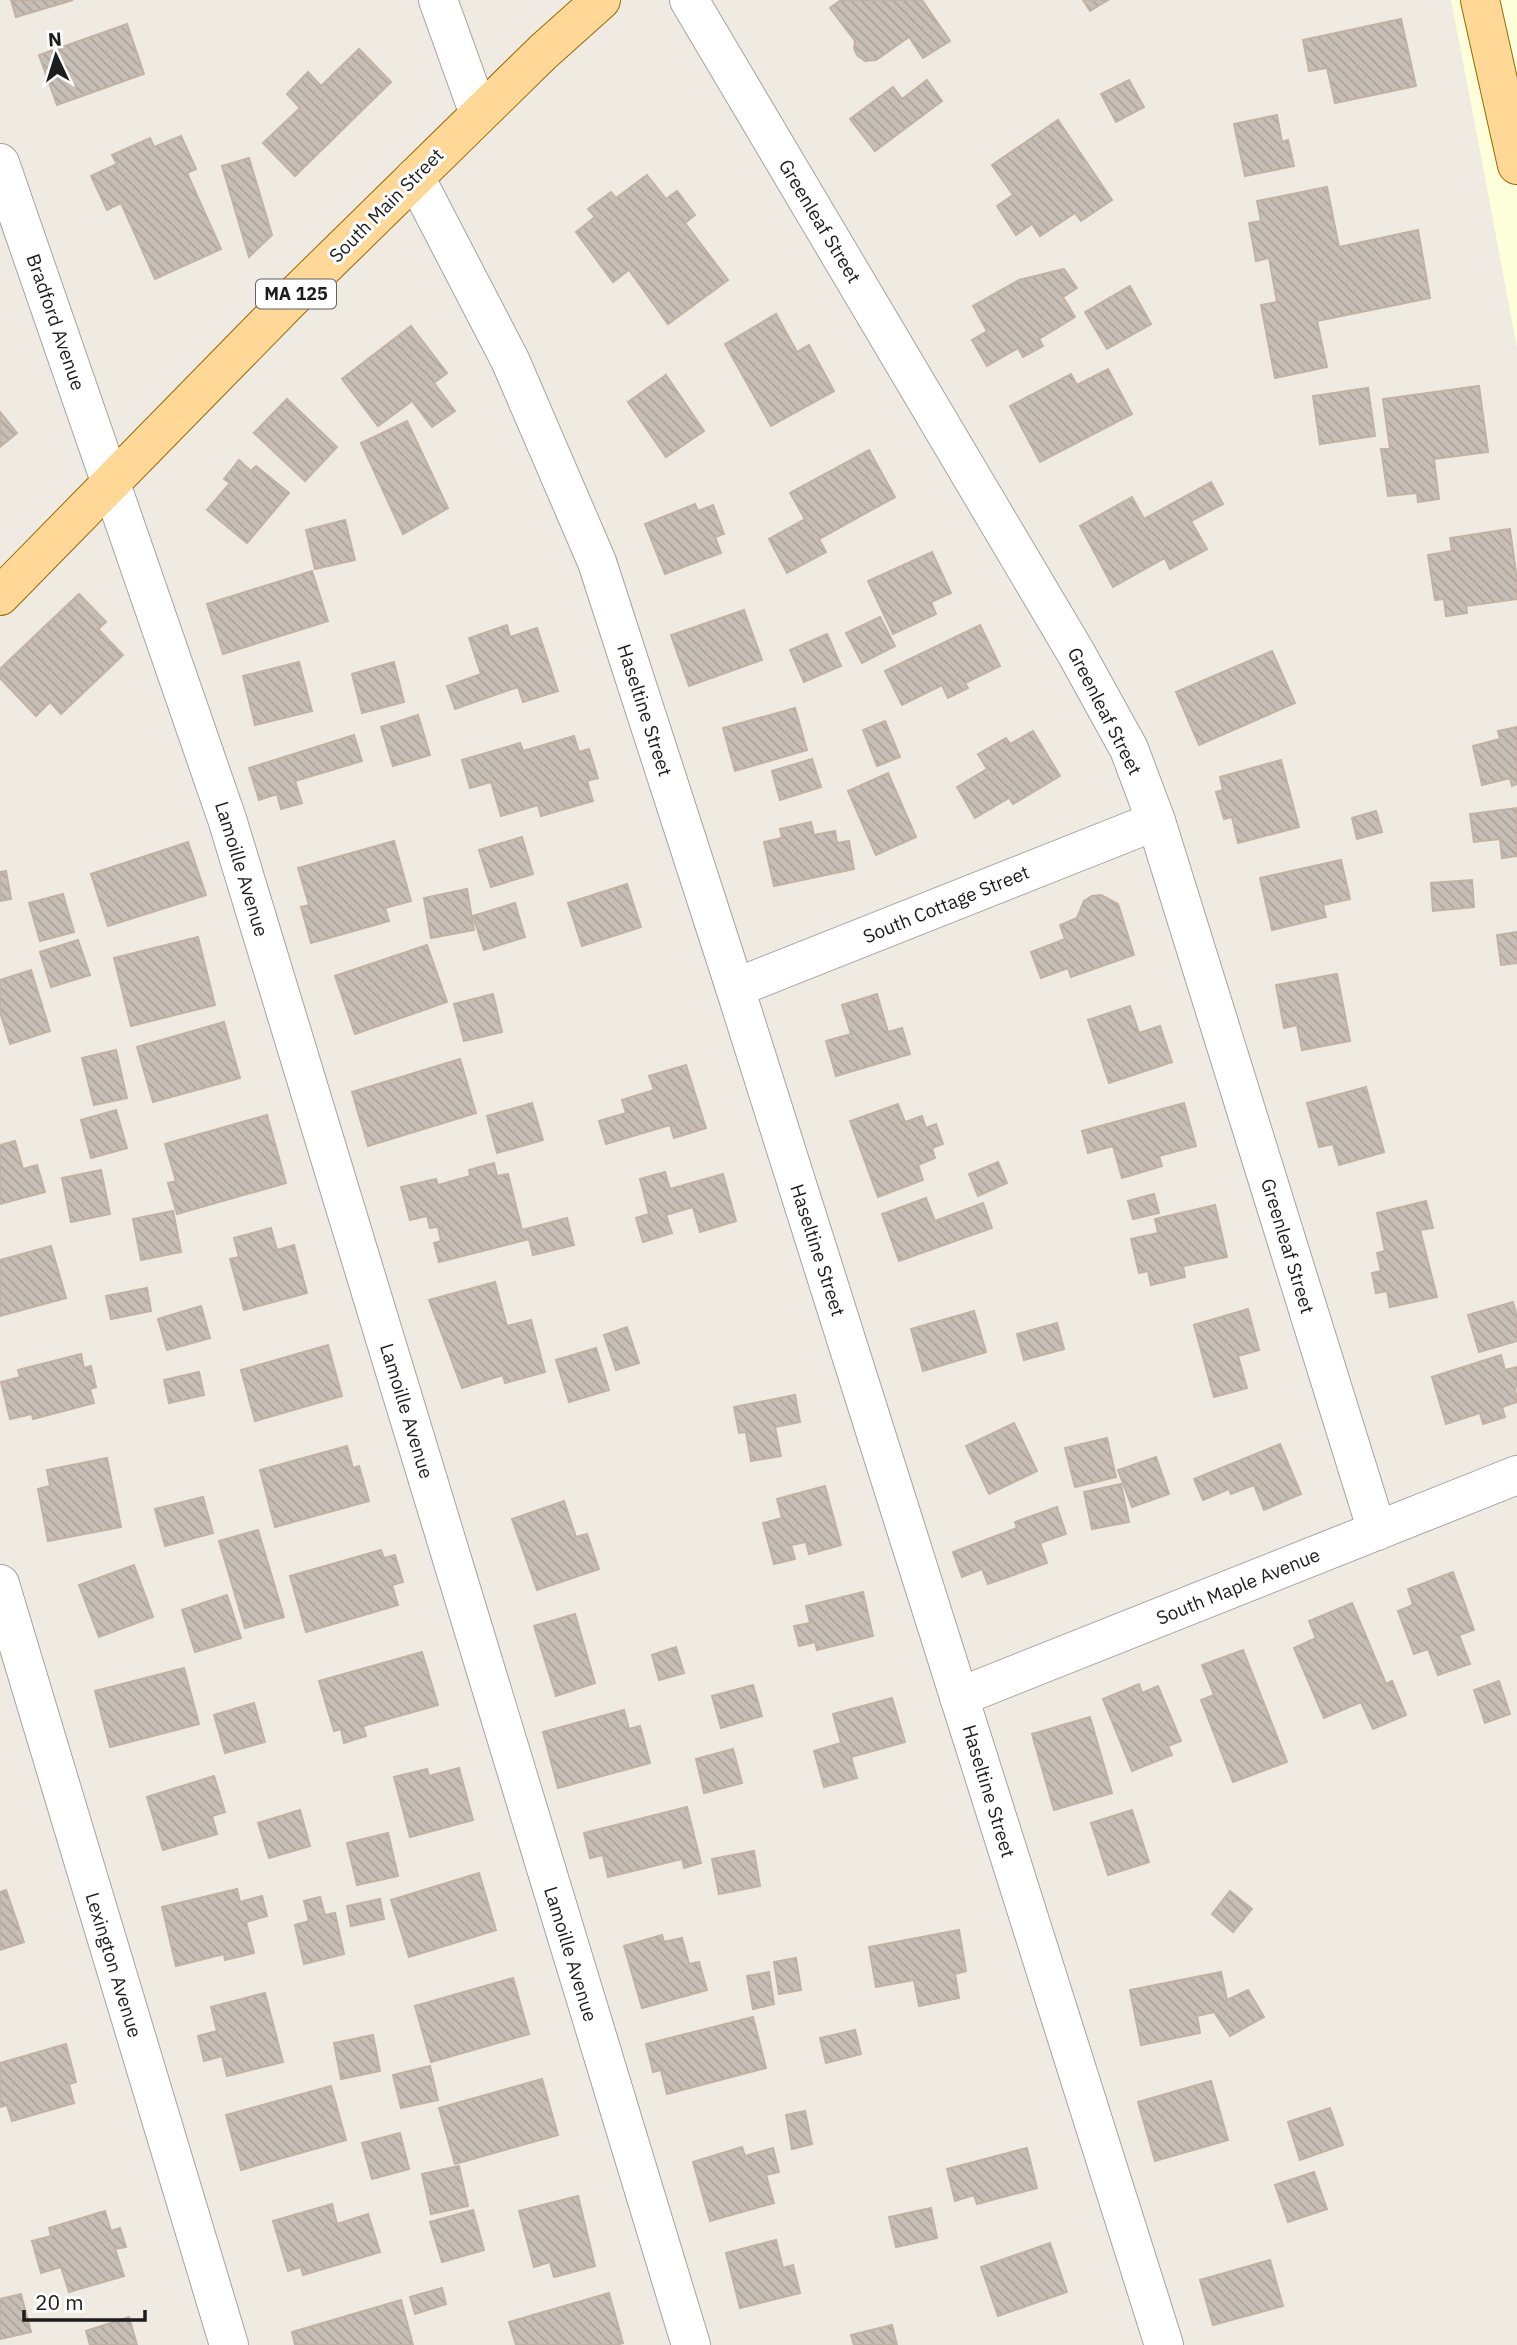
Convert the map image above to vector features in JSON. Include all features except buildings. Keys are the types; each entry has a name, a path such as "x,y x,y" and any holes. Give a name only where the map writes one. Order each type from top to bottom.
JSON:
{"main road":[{"name":"South Main Street","path":"0,596 415,177 601,0"},
{"path":"1480,0 1517,165"}],"street":[{"path":"438,0 479,114"},
{"name":"Greenleaf Street","path":"689,0 1076,653 1129,750 1156,821 1377,1531"},
{"name":"Bradford Avenue","path":"0,163 111,481"},
{"name":"Haseltine Street","path":"415,177 510,360 597,562 735,988 1164,2345"},
{"name":"Lamoille Avenue","path":"111,481 231,833 691,2345"},
{"name":"South Cottage Street","path":"735,988 1156,821"},
{"name":"South Maple Avenue","path":"959,1697 1517,1475"},
{"name":"Lexington Avenue","path":"0,1584 229,2345"}],"shaded area":[{"path":"1451,0 1517,0 1517,348 1479,145"}]}
